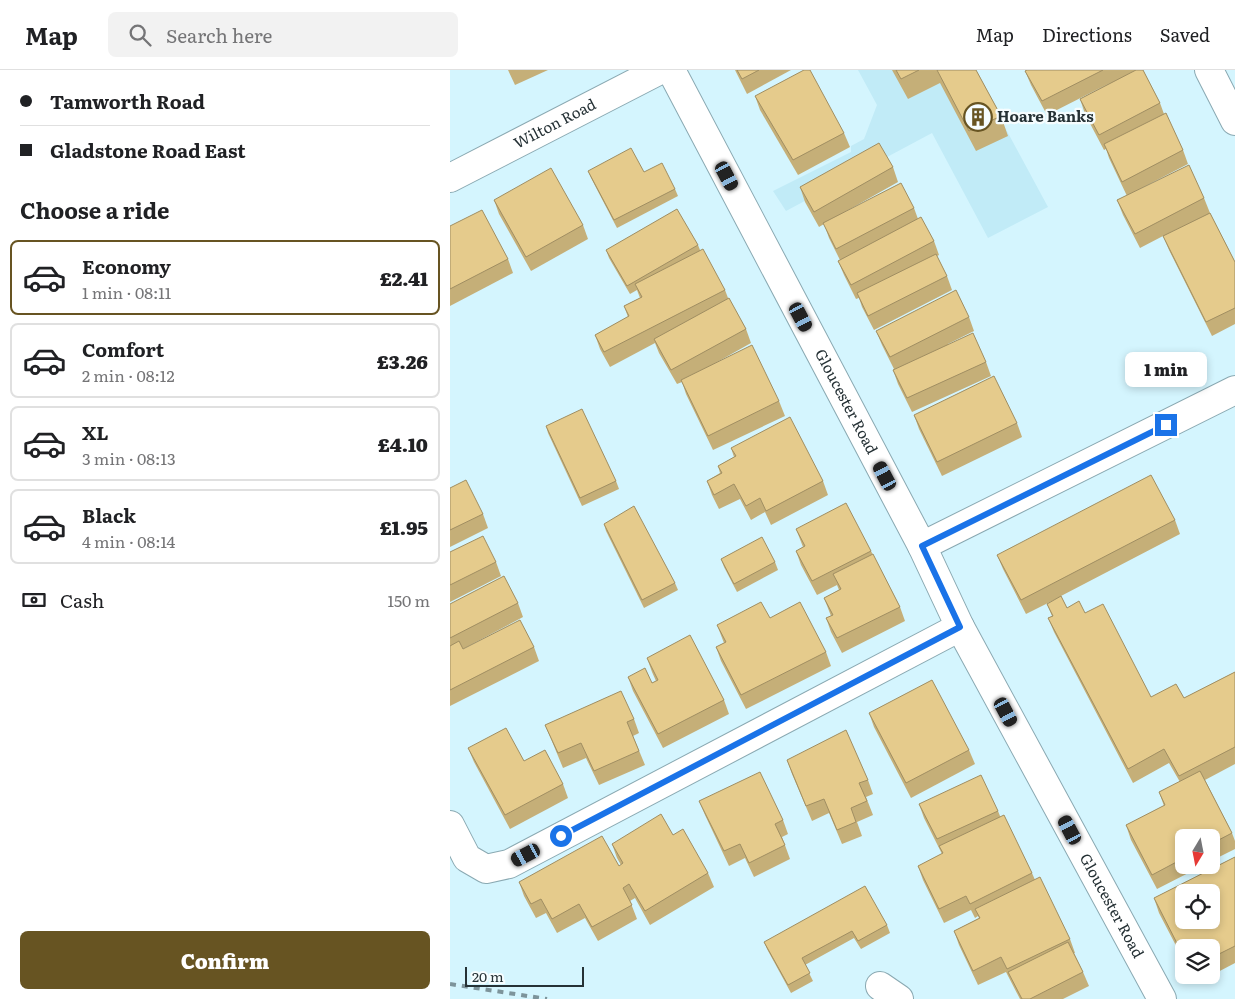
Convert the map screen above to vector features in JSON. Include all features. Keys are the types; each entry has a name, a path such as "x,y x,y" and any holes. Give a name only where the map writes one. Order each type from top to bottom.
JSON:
{"street":[{"name":"Wilton Road","path":"450,178 660,70"},
{"name":"Gloucester Road","path":"671,70 922,546 960,627 1162,999"},
{"path":"1209,70 1235,121"},
{"path":"922,546 1235,390"},
{"path":"450,825 467,858 486,868 509,864 960,627"}],"shaded area":[{"path":"858,70 974,70 1048,207 988,238 932,133 786,211 773,191 851,152 851,146 864,139 877,105"}],"building":[{"path":"737,70 759,70 742,79"},
{"path":"804,70 810,70 844,133 793,160 755,96"},
{"path":"896,70 919,70 901,79"},
{"path":"937,70 976,70 1001,116 969,131"},
{"path":"1103,70 1042,101 1025,71"},
{"path":"1136,70 1143,70 1160,103 1099,135 1080,99"},
{"path":"1166,113 1183,150 1122,182 1104,144"},
{"path":"879,143 893,167 814,212 800,187"},
{"path":"631,148 644,172 662,163 675,189 614,220 588,171"},
{"path":"1189,165 1204,198 1135,234 1117,200"},
{"path":"551,168 583,225 526,257 494,200"},
{"path":"901,183 914,208 836,249 823,223"},
{"path":"677,209 698,245 627,286 606,250"},
{"path":"482,210 508,259 450,289 450,226"},
{"path":"1210,213 1235,262 1235,308 1206,322 1163,236"},
{"path":"921,217 934,241 851,285 838,261"},
{"path":"703,249 725,290 604,352 595,335 629,316 624,306 642,297 635,284"},
{"path":"936,254 947,276 868,316 857,293"},
{"path":"956,290 969,317 890,357 876,331"},
{"path":"729,298 746,329 671,370 654,339"},
{"path":"973,333 986,362 907,398 893,370"},
{"path":"752,345 779,401 708,436 681,380"},
{"path":"994,376 1017,423 937,462 914,415"},
{"path":"582,409 616,481 580,498 546,426"},
{"path":"790,417 823,481 766,511 760,498 746,506 734,484 714,495 707,481 722,473 718,466 736,456 731,448"},
{"path":"1151,475 1175,520 1021,600 997,555"},
{"path":"466,480 483,514 450,530 450,488"},
{"path":"846,503 871,551 812,581 796,551 805,546 796,529"},
{"path":"634,506 675,583 642,600 604,524"},
{"path":"483,536 496,562 450,585 450,552"},
{"path":"762,537 775,562 734,584 721,559"},
{"path":"873,554 900,607 837,638 826,618 833,615 824,598 841,589 833,574"},
{"path":"504,576 518,603 450,638 450,604"},
{"path":"1061,596 1067,608 1079,601 1085,613 1103,604 1151,697 1176,684 1184,698 1235,672 1235,747 1179,776 1164,749 1128,769 1048,618 1053,616 1047,604"},
{"path":"761,602 770,618 800,602 826,652 741,695 716,647 726,642 717,625"},
{"path":"520,620 534,647 450,690 450,646 459,641 463,649"},
{"path":"690,635 724,700 658,734 628,677 645,668 652,683 658,680 647,658"},
{"path":"932,680 969,750 906,783 869,713"},
{"path":"621,691 634,719 627,722 639,751 594,771 581,743 558,753 545,725"},
{"path":"506,728 524,761 545,750 563,784 505,815 468,748"},
{"path":"846,730 868,780 859,783 867,801 851,808 856,822 837,830 824,799 806,806 787,760"},
{"path":"1200,771 1232,833 1220,839 1220,829 1175,829 1175,863 1152,875 1126,825 1165,805 1159,792"},
{"path":"760,772 783,820 775,824 785,845 749,863 740,844 724,851 699,801"},
{"path":"981,775 998,811 937,839 919,804"},
{"path":"661,814 673,835 683,829 708,873 645,911 629,884 623,888 632,905 592,927 579,904 552,919 541,899 531,904 519,882 602,836 619,866 623,863 612,844"},
{"path":"1004,815 1032,873 970,904 966,896 939,909 918,866 943,853 939,846"},
{"path":"1235,857 1235,946 1220,954 1220,939 1175,939 1154,898 1175,887 1175,929 1220,929 1220,884 1182,884 1201,874 1220,874 1220,865"},
{"path":"1040,877 1070,939 1007,969 1001,957 973,971 954,931 980,918 975,909"},
{"path":"865,886 887,925 858,941 852,931 802,958 810,973 788,985 764,942"},
{"path":"1068,942 1083,972 1030,999 1022,999 1008,972"}],"railway":[{"path":"450,984 547,999"}],"place":[{"name":"Hoare Banks","path":"978,117"}],"route":[{"path":"561,836 960,627 922,546 1166,425"}]}
